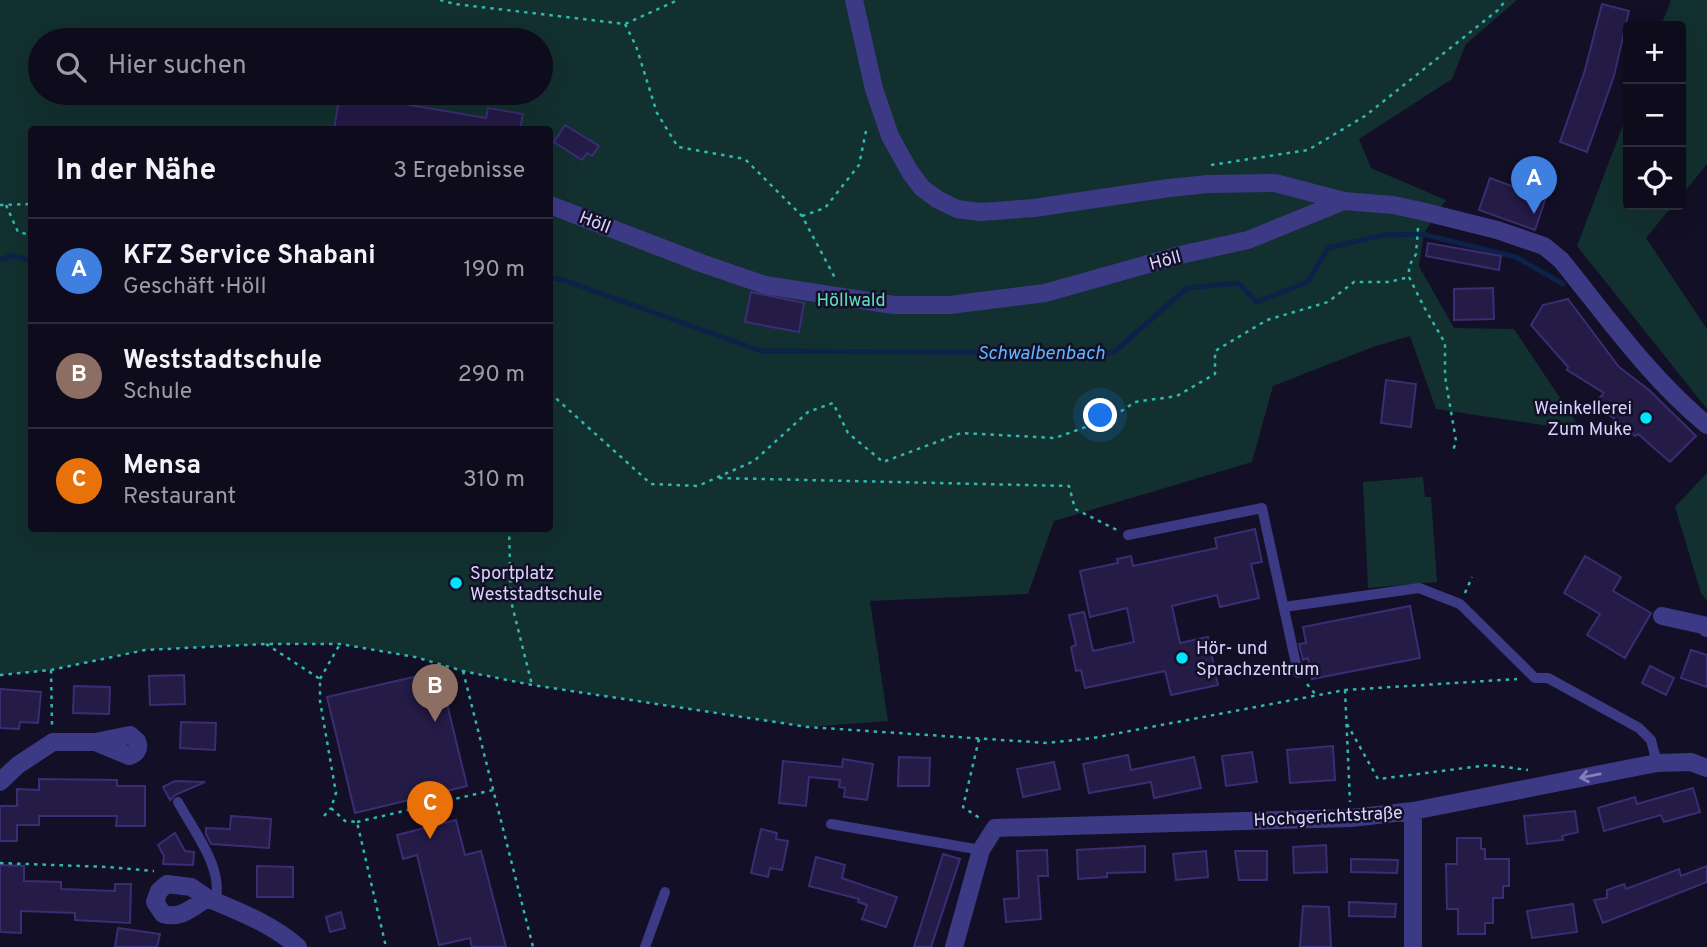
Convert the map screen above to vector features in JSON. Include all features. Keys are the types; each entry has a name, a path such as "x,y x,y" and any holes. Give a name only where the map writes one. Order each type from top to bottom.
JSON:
{"street":[{"path":"854,0 874,89 891,136 910,172 922,188 957,209 980,212 1034,208 1208,184 1275,183 1344,201"},
{"name":"Höll","path":"553,206 765,285 894,305 950,304 1045,293 1180,255 1248,240 1344,201 1393,205 1497,230 1544,246 1561,260 1649,368 1707,425"},
{"path":"1662,616 1707,628"},
{"path":"0,782 18,765 53,742 95,741"},
{"name":"Hochgerichtstraße","path":"995,828 1351,818 1413,811 1657,762 1691,762 1707,768"},
{"path":"1413,811 1413,947"},
{"path":"954,947 981,850 995,828"},
{"path":"211,900 246,915 298,947"}],"lane":[{"path":"1128,535 1262,508 1298,673"},
{"path":"1284,607 1419,588 1460,604 1535,678 1548,678 1639,728 1651,740 1657,762"},
{"path":"178,802 211,862 219,889 211,900"},
{"path":"831,824 981,850"},
{"path":"645,947 665,892"}],"path":[{"path":"440,0 625,24 678,0"},
{"path":"1201,167 1308,150 1366,116 1498,10 1506,0"},
{"path":"625,24 636,46 657,113 678,147 745,159 802,216 845,298"},
{"path":"802,216 825,208 859,166 874,89"},
{"path":"0,205 28,204"},
{"path":"6,205 18,232 28,234"},
{"path":"1418,226 1416,254 1409,265 1409,277 1445,343 1445,376 1456,441 1453,451"},
{"path":"553,396 651,484 698,486 716,478 754,461 808,412 833,403 848,433 883,462 961,433 1055,438 1111,418 1135,402 1177,396 1214,374 1215,351 1267,320 1328,302 1354,282 1389,282 1409,277"},
{"path":"716,478 1069,486 1075,509 1128,535"},
{"path":"509,532 511,601 532,685"},
{"path":"0,675 51,670 145,650 340,643 415,657 463,671 532,685 808,727 1047,743 1093,738 1345,690 1535,678"},
{"path":"324,816 331,808 336,793 320,701 320,679 340,643"},
{"path":"266,644 320,679"},
{"path":"51,670 53,742"},
{"path":"463,671 533,947"},
{"path":"1345,690 1351,818"},
{"path":"1347,724 1378,779 1489,765 1531,770"},
{"path":"979,739 963,807 995,828"},
{"path":"331,808 345,821 357,822 493,790"},
{"path":"357,822 386,947"}],"green space":[{"name":"Höllwald","path":"0,0 1517,0 1466,44 1452,79 1359,139 1371,168 1446,200 1424,233 1419,266 1454,328 1514,329 1582,431 1436,409 1410,336 1373,347 1273,386 1252,462 1054,521 1028,594 870,601 888,721 808,727 532,685 463,671 415,657 340,644 266,644 145,650 51,670 0,675"},
{"path":"1671,0 1707,0 1707,164 1686,190 1686,21 1663,21"},
{"path":"1623,125 1623,210 1669,210 1646,238 1707,329 1707,409 1577,246"},
{"path":"1707,473 1707,601 1701,593 1675,507"},
{"path":"1423,477 1425,497 1431,497 1437,582 1368,588 1363,482"}],"building":[{"path":"1602,4 1629,11 1627,21 1623,21 1623,37 1614,76 1587,152 1560,142 1585,70"},
{"path":"338,105 410,105 486,118 488,108 523,114 521,126 335,126"},
{"path":"565,125 599,146 592,156 587,153 582,160 554,142"},
{"path":"1531,173 1552,180 1535,230 1479,210 1490,178 1525,191"},
{"path":"1428,243 1501,256 1499,270 1426,256"},
{"path":"1493,288 1494,319 1454,320 1454,289"},
{"path":"751,292 804,303 799,332 745,322"},
{"path":"1568,299 1619,367 1649,390 1696,436 1670,462 1638,434 1635,436 1595,403 1604,393 1567,370 1568,367 1531,325 1543,305"},
{"path":"1386,380 1416,384 1411,427 1381,423"},
{"path":"1255,529 1262,562 1251,564 1259,598 1220,607 1217,595 1172,606 1180,643 1208,637 1218,685 1171,695 1165,671 1085,688 1081,670 1076,671 1071,647 1076,645 1069,615 1084,612 1093,651 1134,642 1127,608 1090,617 1080,571 1118,563 1117,559 1131,556 1133,566 1217,548 1215,538"},
{"path":"1585,556 1621,577 1613,591 1651,613 1625,658 1587,635 1600,614 1564,593"},
{"path":"1410,606 1420,658 1312,679 1308,658 1303,660 1299,644 1306,643 1303,627"},
{"path":"1691,650 1707,655 1707,687 1681,678"},
{"path":"1650,666 1674,678 1666,695 1642,683"},
{"path":"439,671 467,786 355,813 327,697"},
{"path":"184,675 185,704 150,705 149,676"},
{"path":"74,686 110,687 109,714 73,713"},
{"path":"0,689 41,692 38,723 20,722 19,729 0,728"},
{"path":"181,722 216,723 215,750 180,748"},
{"path":"1333,746 1335,780 1290,783 1287,750"},
{"path":"1252,752 1257,782 1226,786 1222,756"},
{"path":"1128,755 1131,770 1194,757 1201,788 1154,798 1151,782 1089,793 1083,764"},
{"path":"899,757 930,758 929,786 898,786"},
{"path":"843,759 873,764 867,800 844,797 845,788 839,787 840,780 809,777 806,806 779,803 783,761 842,767"},
{"path":"1054,762 1060,789 1023,797 1017,769"},
{"path":"39,779 117,780 117,786 145,786 145,826 116,826 117,816 39,816 39,825 17,825 17,841 0,841 0,806 17,806 17,789 39,790"},
{"path":"175,781 205,782 175,795 170,800 163,787"},
{"path":"1693,788 1700,812 1664,822 1661,815 1604,831 1598,808 1635,797 1637,804"},
{"path":"1575,811 1578,832 1562,836 1563,840 1527,844 1524,816"},
{"path":"231,816 271,819 269,848 211,844 206,828 230,829"},
{"path":"456,820 465,855 481,851 506,947 472,947 470,938 439,945 417,855 403,859 397,835"},
{"path":"761,829 777,833 776,839 788,841 782,870 770,868 768,877 751,873"},
{"path":"175,833 185,851 194,852 193,865 163,864 164,856 158,845"},
{"path":"1457,838 1481,838 1485,859 1509,859 1509,886 1503,886 1503,898 1493,898 1493,923 1485,923 1485,934 1458,934 1458,909 1447,909 1446,864 1457,864"},
{"path":"1326,845 1327,872 1294,873 1293,847"},
{"path":"1145,846 1145,872 1107,873 1107,877 1078,879 1077,850"},
{"path":"1047,850 1048,876 1038,876 1041,919 1006,922 1004,899 1019,898 1017,851"},
{"path":"1206,851 1208,877 1176,880 1173,854"},
{"path":"1235,851 1267,851 1267,880 1239,880"},
{"path":"943,854 960,859 931,947 914,947"},
{"path":"816,857 845,865 842,878 897,897 886,927 862,919 867,905 858,902 859,899 809,886"},
{"path":"1351,859 1398,860 1397,873 1351,872"},
{"path":"0,865 24,866 24,881 61,882 61,889 115,891 115,884 131,884 130,923 75,920 75,913 21,911 21,933 0,932"},
{"path":"257,866 293,867 293,897 257,897"},
{"path":"1707,866 1707,882 1603,923 1594,900 1607,898 1607,890 1624,884 1626,889 1679,869 1681,876"},
{"path":"1349,902 1396,904 1395,917 1349,916"},
{"path":"1573,904 1577,932 1532,938 1527,911"},
{"path":"1303,906 1329,907 1331,947 1300,947"},
{"path":"341,912 345,928 330,932 326,917"},
{"path":"118,928 160,934 157,947 115,947"}],"waterway":[{"name":"Schwalbenbach","path":"553,278 761,351 1113,353 1187,288 1238,283 1257,302 1308,282 1328,248 1383,235 1422,234 1516,257 1563,284"},
{"name":"Schwalbenbach","path":"0,259 13,256 28,260"}],"place":[{"name":"KFZ Service Shabani","path":"1534,214"},
{"name":"Weinkellerei Zum Muke","path":"1646,418"},
{"name":"Sportplatz Weststadtschule","path":"456,583"},
{"name":"Hör- und Sprachzentrum","path":"1182,658"},
{"name":"Weststadtschule","path":"435,722"},
{"name":"Mensa","path":"430,839"}]}
